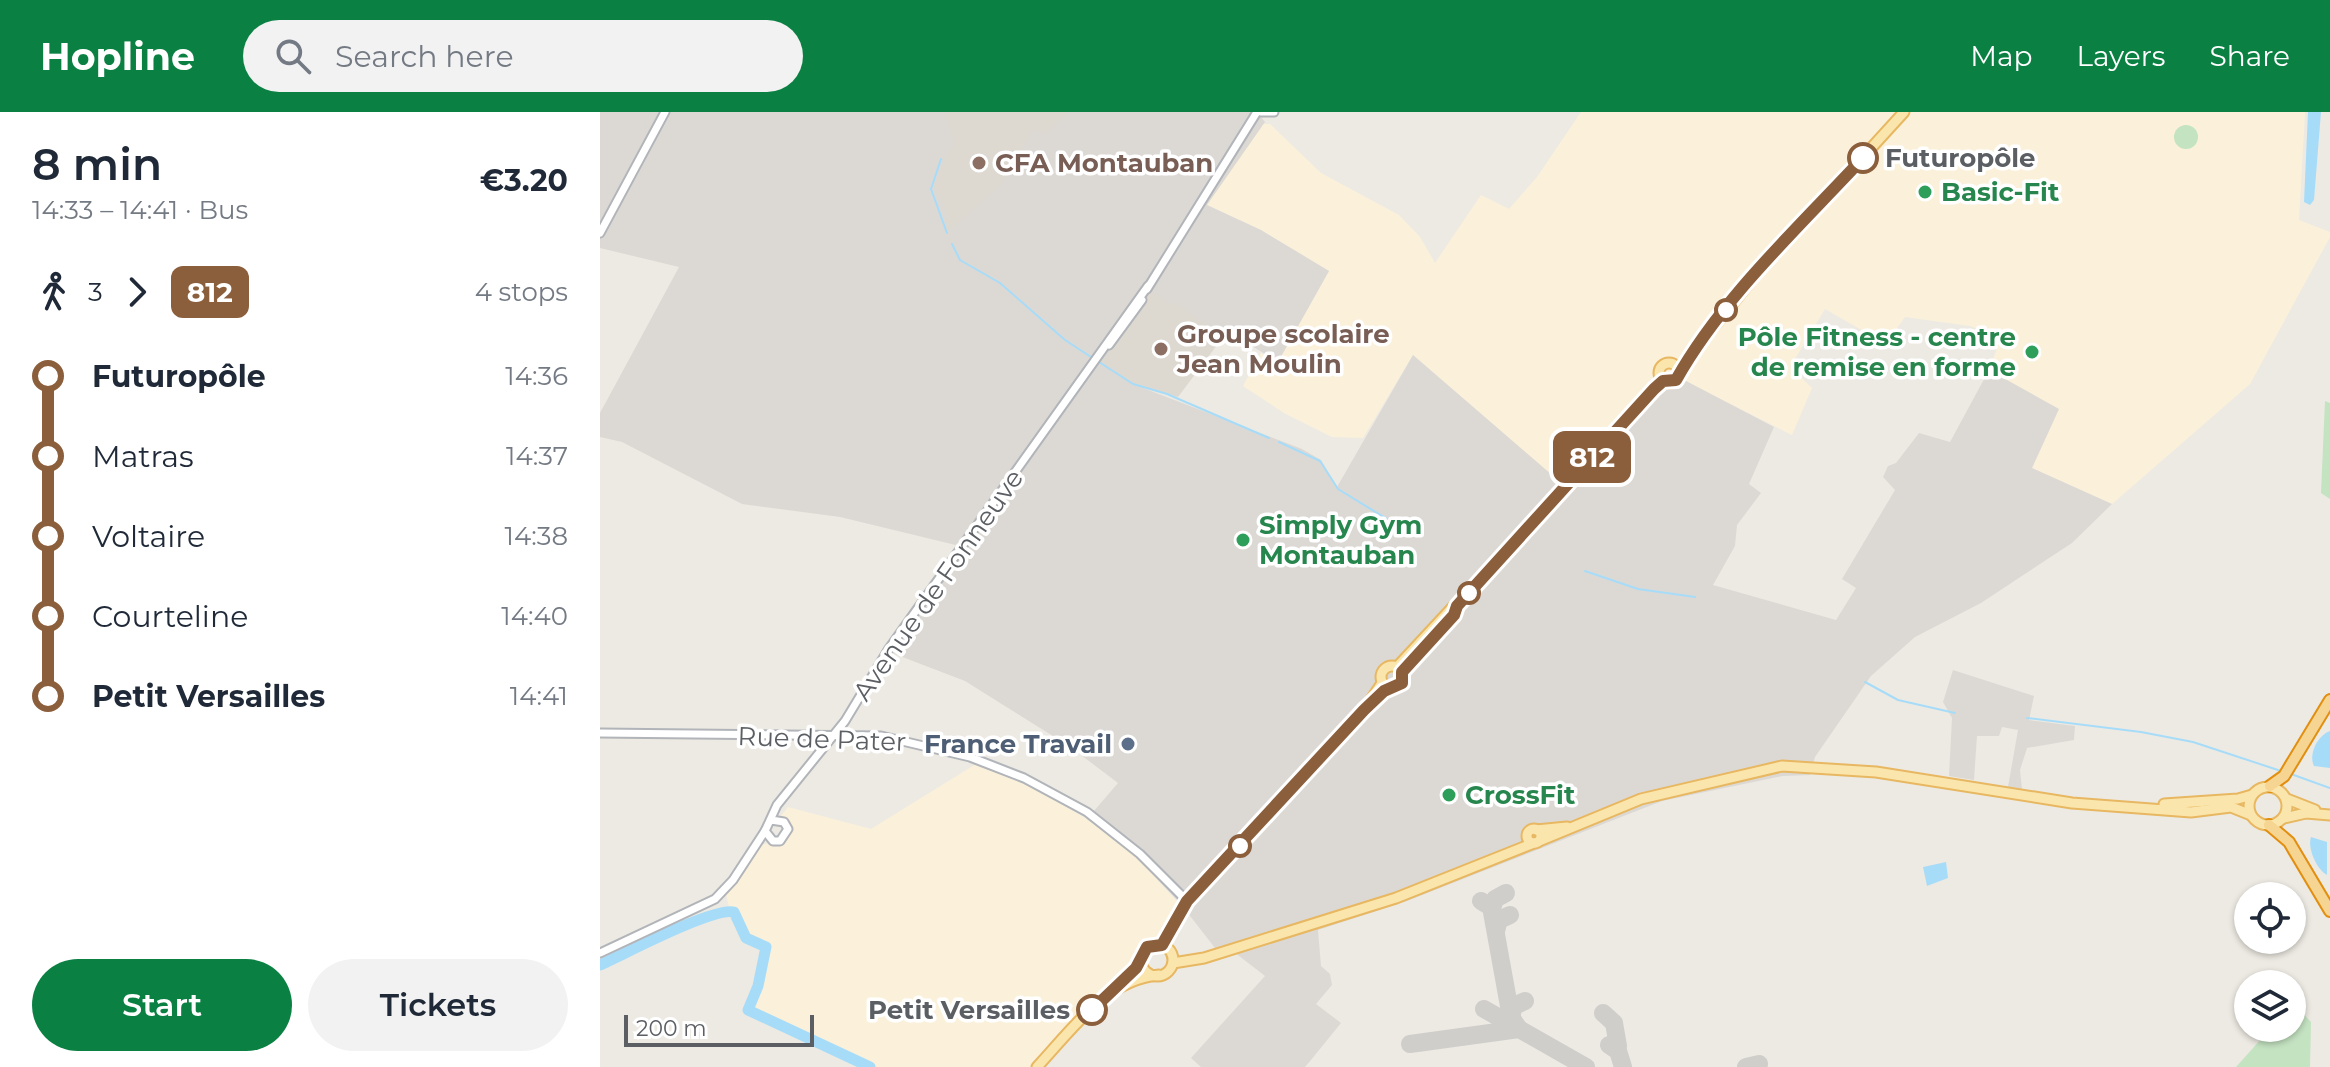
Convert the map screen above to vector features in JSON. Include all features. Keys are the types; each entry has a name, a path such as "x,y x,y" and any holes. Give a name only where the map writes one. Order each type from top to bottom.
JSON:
{"highway":[{"path":"2270,786 2284,776 2330,700"},
{"path":"2269,825 2289,842 2330,911"}],"main road":[{"path":"1663,381 1660,368 1676,366 1904,112"},
{"path":"1386,685 1383,671 1400,669 1454,615 1457,606 1663,381 1676,380 1676,366"},
{"path":"1162,945 1187,901 1386,685 1402,683 1400,669"},
{"path":"1173,963 1204,958 1382,902 1519,850 1534,838 1575,827 1641,799 1759,772 1814,770 1904,777 2072,803 2191,812 2231,807 2269,825 2306,813 2330,815"},
{"path":"2137,807 2238,799 2270,786 2280,790 2287,799 2330,815"},
{"path":"2251,815 2252,795"},
{"path":"2284,818 2287,799"},
{"path":"1037,1067 1099,1002 1120,986 1141,961 1147,947 1162,945 1172,954 1173,963 1168,971 1140,977 1120,986"},
{"path":"1141,961 1149,973 1159,975"}],"street":[{"path":"600,233 665,112"},
{"path":"1260,113 1274,112"},
{"name":"Avenue de Fonneuve","path":"600,953 715,899 733,880 782,799 835,734 888,650 986,518 1089,367 1138,306 1260,113"},
{"name":"Rue de Pater","path":"600,733 881,736 970,757 1024,778 1095,817 1187,901"},
{"path":"771,820 784,822 779,809 782,799"},
{"name":"Avenue de Fonneuve","path":"748,856 786,836 784,822"},
{"path":"765,831 773,841"}],"shaded area":[{"path":"600,112 1257,112 1265,122 1207,205 1261,230 1329,271 1278,362 1227,331 1223,337 1175,303 1138,386 1302,449 1321,460 1337,487 1413,355 1559,481 1639,397 1669,372 1774,427 1749,484 1761,493 1737,525 1735,546 1713,585 1836,620 1856,588 1842,579 1895,490 1883,477 1888,466 1896,463 1919,433 1950,442 1989,370 2059,409 2032,468 2112,504 2072,543 1981,603 1915,637 1871,676 1815,757 1810,775 1783,776 1662,801 1407,901 1318,930 1321,966 1330,974 1332,985 1316,1004 1341,1023 1311,1060 1305,1067 1201,1067 1191,1058 1265,976 1225,945 1215,948 1180,903 1136,856 1087,819 1118,783 1069,746 965,681 892,653 968,548 840,517 742,504 622,442 600,437 600,413 679,267 600,248"},
{"name":"CFA Montauban","path":"944,112 1066,113 1045,135 1033,129 1001,185 948,232 948,216 934,184 954,142"},
{"path":"1581,112 2305,112 2299,220 2330,232 2330,237 2250,384 2112,504 2032,468 2059,409 1989,370 2001,338 1970,326 1905,317 1886,344 1825,309 1790,367 1812,388 1792,435 1669,373 1639,397 1559,482 1413,355 1363,438 1332,437 1284,413 1243,386 1261,353 1278,362 1329,271 1261,230 1207,205 1261,124 1270,124 1321,173 1399,215 1420,237 1435,263 1481,195 1509,209 1537,177"},
{"name":"Groupe scolaire Jean Moulin","path":"1150,290 1172,305 1175,302 1223,337 1178,397 1138,386 1100,361"},
{"path":"1953,670 2034,696 2029,720 2075,726 2074,740 2027,748 2020,770 2022,789 2008,787 2018,730 2002,727 1999,736 1977,736 1974,780 1949,776 1952,718 1943,702"},
{"path":"976,764 1038,790 1087,819 1136,856 1183,908 1159,944 1144,950 1136,968 1120,986 1037,1067 870,1067 748,1010 758,986 766,947 744,935 737,917 730,911 725,890 748,856 761,845 780,841 788,829 781,816 788,807 871,829"}],"green space":[{"path":"2186,125 2197,132 2198,137 2191,148 2186,149 2175,142 2174,137 2181,126"},
{"path":"2325,401 2330,403 2330,499 2321,493"},
{"path":"2306,1017 2311,1022 2310,1067 2236,1067 2258,1042 2306,1042"}],"water":[{"path":"2308,112 2321,112 2314,200 2310,205 2304,202"},
{"path":"2330,731 2330,768 2314,766 2312,756 2315,746"},
{"path":"2311,837 2327,842 2327,875 2314,858 2310,847"},
{"path":"1946,862 1948,878 1927,886 1923,867"}],"waterway":[{"path":"941,159 931,189 947,233"},
{"path":"952,244 960,260 1000,283 1065,340 1091,357"},
{"path":"1099,362 1133,384 1167,394 1269,438"},
{"path":"1279,442 1320,461 1338,489 1400,527"},
{"path":"1585,571 1638,589 1695,597"},
{"path":"1865,682 1898,700 1955,713"},
{"path":"2027,718 2141,732 2193,742 2281,771"},
{"path":"2291,774 2330,788"},
{"path":"600,965 689,924 723,912 734,912 746,938 766,947 758,986 748,1010 870,1067"}],"taxiway":[{"path":"1492,909 1495,899 1506,893"},
{"path":"1481,901 1491,907 1511,1017 1519,1029"},
{"path":"1496,931 1499,920 1510,915"},
{"path":"1511,1017 1514,1006 1525,1001"},
{"path":"1484,1009 1586,1067"},
{"path":"1603,1013 1614,1023 1618,1046"},
{"path":"1410,1044 1519,1029"},
{"path":"1609,1045 1618,1051 1623,1067"},
{"path":"1746,1067 1759,1064"}],"bus line":[{"name":"812","path":"1092,1010 1136,968 1147,947 1162,945 1187,901 1364,710 1384,691 1402,683 1402,672 1454,615 1457,606 1654,389 1663,381 1669,383 1676,380 1685,360 1718,319 1863,158"}],"place":[{"name":"Futuropôle","path":"1863,158"},
{"name":"CFA Montauban","path":"979,163"},
{"name":"Basic-Fit","path":"1925,192"},
{"name":"Groupe scolaire Jean Moulin","path":"1161,349"},
{"name":"Pôle Fitness - centre de remise en forme","path":"2032,352"},
{"name":"Simply Gym Montauban","path":"1243,540"},
{"name":"France Travail","path":"1128,744"},
{"name":"CrossFit","path":"1449,795"},
{"name":"Petit Versailles","path":"1092,1010"}]}
